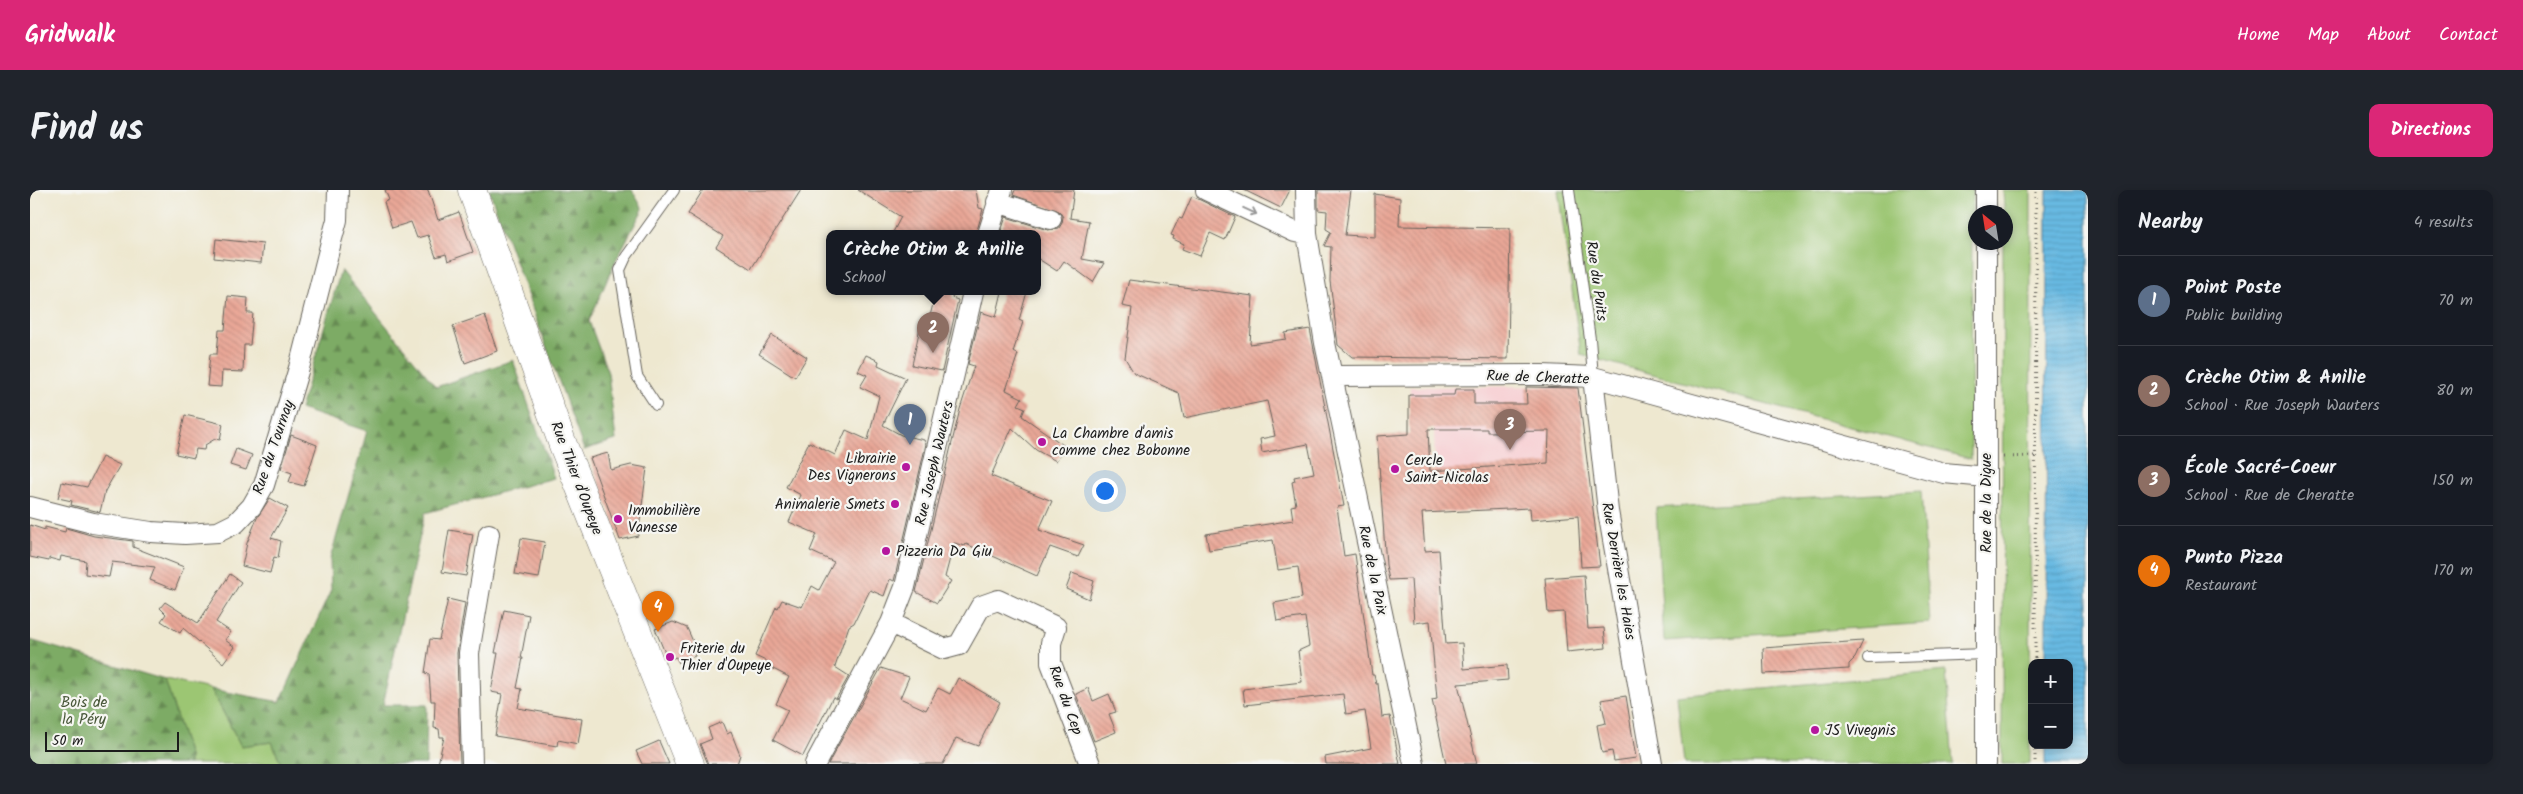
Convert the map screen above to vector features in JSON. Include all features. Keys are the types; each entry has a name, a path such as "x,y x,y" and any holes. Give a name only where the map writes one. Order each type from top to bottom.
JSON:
{"main road":[{"name":"Rue Thier d'Oupeye","path":"472,190 563,445 690,764"}],"street":[{"name":"Rue du Tournay","path":"30,507 93,523 151,532 185,534 218,532 241,517 252,506 264,485 299,368 337,220 338,190"},
{"path":"1206,190 1295,232 1307,234"},
{"path":"1306,190 1307,234 1333,376"},
{"path":"1986,190 1986,205"},
{"path":"989,230 1000,196 1051,219"},
{"name":"Rue de la Digue","path":"1986,250 1986,764"},
{"name":"Rue Joseph Wauters","path":"815,764 891,623 905,586 972,295"},
{"name":"Rue de Cheratte","path":"1333,376 1542,374 1592,377 1944,472 1986,477"},
{"name":"Rue de la Paix","path":"1333,376 1414,764"},
{"name":"Rue Derrière les Haies","path":"1592,377 1608,511 1652,764"},
{"path":"472,764 469,653 489,534"},
{"name":"Rue du Cep","path":"891,623 944,649 959,645 981,606 998,600 1056,628 1051,643 1051,663 1090,764"}],"lane":[{"path":"656,405 637,376 620,270 626,257 674,190"},
{"name":"Rue du Puits","path":"1569,190 1590,339 1592,377"},
{"path":"1868,658 1986,654"}],"path":[{"path":"2035,659 2036,190"},
{"path":"2004,457 2035,456"},
{"path":"2035,749 2035,764"}],"shaded area":[{"path":"1578,386 1590,482 1549,485 1530,508 1431,513 1429,484 1435,473 1434,429 1409,412 1410,387"}],"green space":[{"path":"489,190 632,190 643,209 616,260 589,321 608,373 616,440 584,450"},
{"path":"1558,190 1972,190 1972,205 1968,205 1968,250 1972,250 1971,459 1581,355"},
{"path":"2003,190 2031,190 2030,659 2028,659 2028,749 2030,749 2030,764 2002,764 2003,250 2013,250 2013,205 2004,205"},
{"path":"341,270 436,387 513,360 554,478 425,513 383,705 427,705 426,764 281,764 272,742 241,746 211,689 280,702 331,590 330,559 367,431 300,409"},
{"path":"1921,491 1930,623 1664,641 1656,508"},
{"name":"Bois de la Péry","path":"30,640 165,680 189,756 189,764 30,764"},
{"name":"JS Vivegnis","path":"1946,671 1953,764 1684,764 1677,696"},
{"path":"165,680 211,689 241,746 272,742 281,764 189,764 189,756"}],"water":[{"path":"2047,190 2088,190 2088,764 2045,764 2045,749 2073,749 2073,659 2046,659"}],"building":[{"path":"385,190 428,190 438,220 459,212 473,252 448,261 446,254 436,257 428,235 417,238 411,222 392,228 384,202 389,200"},
{"path":"703,190 801,190 751,269 716,247 723,236 688,214"},
{"path":"858,190 976,190 979,208 983,209 977,230 894,230 901,217"},
{"path":"1015,190 1074,190 1070,218 1089,221 1082,259 1104,263 1093,282 1064,261 1057,271 1041,261 1041,230 1001,230 1006,217 1048,230 1059,228 1062,223 1063,217 1059,211 1013,195"},
{"path":"1244,190 1290,190 1281,208"},
{"path":"1318,190 1351,190 1345,235 1375,237 1375,194 1400,198 1399,226 1510,228 1508,359 1352,357 1338,345 1330,281 1331,247 1324,246 1331,232 1326,229 1327,211 1318,210"},
{"path":"1192,196 1235,217 1225,240 1210,233 1200,256 1182,249 1184,244 1173,239 1174,236 1171,235 1179,218 1182,219"},
{"path":"216,239 263,244 261,263 214,258"},
{"path":"1129,280 1253,296 1250,344 1286,339 1285,333 1310,329 1344,506 1337,507 1344,556 1355,554 1372,675 1374,675 1376,684 1378,684 1382,717 1390,716 1400,764 1326,764 1325,757 1371,748 1365,711 1346,714 1343,694 1245,705 1243,689 1302,682 1298,651 1309,646 1305,617 1277,621 1274,603 1302,598 1298,567 1278,570 1273,540 1209,550 1206,534 1293,520 1291,506 1296,505 1292,482 1295,481 1294,477 1314,473 1308,444 1262,453 1260,439 1275,436 1267,401 1184,418 1179,393 1134,373 1125,358 1132,308 1122,306"},
{"path":"935,295 953,295 952,298 958,300 942,371 912,365 922,318 929,320"},
{"path":"1001,295 1026,295 1019,320 1023,322 1013,352 1018,354 1006,390 1022,398 1018,405 1025,408 1022,416 1066,447 1056,461 1036,450 1012,428 991,476 1052,501 1039,530 1084,545 1078,557 1050,547 1037,576 966,544 965,546 954,543 945,577 951,581 937,603 916,592 960,409 974,366 968,364 981,312 996,317"},
{"path":"228,296 248,298 247,313 253,313 250,345 244,345 243,372 222,371 221,387 207,386 210,354 217,354 219,330 225,330"},
{"path":"485,315 497,351 465,363 453,326"},
{"path":"772,335 807,357 795,377 759,354"},
{"path":"866,355 879,361 878,365 906,378 883,425 901,435 924,440 926,444 894,581 890,579 884,596 870,590 854,623 849,626 835,667 849,676 836,699 833,697 803,756 773,740 788,710 776,704 789,677 767,666 768,662 755,656 776,607 778,608 782,600 802,607 812,586 819,590 834,562 810,551 817,534 789,522 801,495 786,487 809,442 835,455 846,430 868,440 879,396 860,387 867,375 858,371"},
{"path":"1526,387 1578,388 1600,566 1581,567 1578,516 1531,520 1530,508 1422,513 1425,551 1439,550 1446,644 1462,643 1464,669 1507,665 1508,680 1458,684 1477,764 1446,764 1432,700 1437,699 1430,621 1414,623 1411,579 1389,580 1386,565 1377,436 1409,434 1409,395 1454,395 1455,389 1474,389 1474,404 1527,404","holes":["1428,429 1487,429 1487,432 1549,431 1548,463 1430,471"]},
{"path":"185,415 223,424 220,440 215,439 205,445 204,450 196,449 194,458 176,454"},
{"path":"291,435 317,445 304,486 289,482 292,473 281,469"},
{"path":"236,449 252,455 246,470 230,465"},
{"path":"608,453 611,470 631,465 647,468 638,536 620,540 590,458"},
{"path":"102,457 120,465 105,491 100,512 71,505 72,501 58,498 62,482 87,487"},
{"path":"270,498 288,508 271,538 281,541 278,558 274,557 270,573 242,566 247,543 257,518"},
{"path":"30,525 45,530 45,527 65,532 66,528 94,536 133,541 133,547 184,567 175,590 150,580 155,567 112,562 109,577 85,574 86,561 61,556 60,561 49,558 49,561 30,557"},
{"path":"449,530 473,534 466,576 442,572"},
{"path":"521,538 545,542 539,578 515,574"},
{"path":"1072,573 1094,581 1089,599 1066,589"},
{"path":"230,574 241,582 216,622 231,632 225,640 235,647 223,663 183,628 180,633 161,621 166,614 160,608 165,602 198,623"},
{"path":"1584,575 1588,629 1604,628 1606,648 1567,652 1564,612 1548,613 1545,578"},
{"path":"448,599 465,603 457,653 460,764 438,764 444,737 440,737 439,729 434,728 435,701 431,701 429,674 425,673 430,639 439,640"},
{"path":"504,610 529,615 517,688 522,689 518,708 582,719 578,744 558,740 557,746 495,736 502,694 491,692 498,653 495,653"},
{"path":"673,622 687,628 695,646 692,647 695,656 679,663 676,657 668,660 655,629"},
{"path":"1863,641 1855,658 1849,664 1849,669 1764,674 1763,648"},
{"path":"881,668 909,677 900,698 926,710 938,688 950,694 958,678 1000,702 978,746 956,738 943,764 828,764"},
{"path":"1088,688 1093,701 1109,694 1116,712 1109,714 1116,732 1094,741 1076,694"},
{"path":"1626,696 1636,758 1614,761 1612,751 1602,753 1597,725 1606,723 1601,700"},
{"path":"722,722 727,734 731,732 740,755 737,764 708,764 700,744 712,739 708,728"},
{"path":"659,741 669,764 642,764 636,751"}],"place":[{"name":"Crèche Otim & Anilie","path":"933,353"},
{"name":"La Chambre d'amis comme chez Bobonne","path":"1042,442"},
{"name":"Point Poste","path":"910,445"},
{"name":"École Sacré-Coeur","path":"1510,450"},
{"name":"Librairie Des Vignerons","path":"906,467"},
{"name":"Cercle Saint-Nicolas","path":"1395,469"},
{"name":"Animalerie Smets","path":"895,504"},
{"name":"Immobilière Vanesse","path":"618,519"},
{"name":"Pizzeria Da Giu","path":"886,551"},
{"name":"Punto Pizza","path":"658,632"},
{"name":"Friterie du Thier d'Oupeye","path":"670,657"},
{"name":"JS Vivegnis","path":"1815,730"}]}
